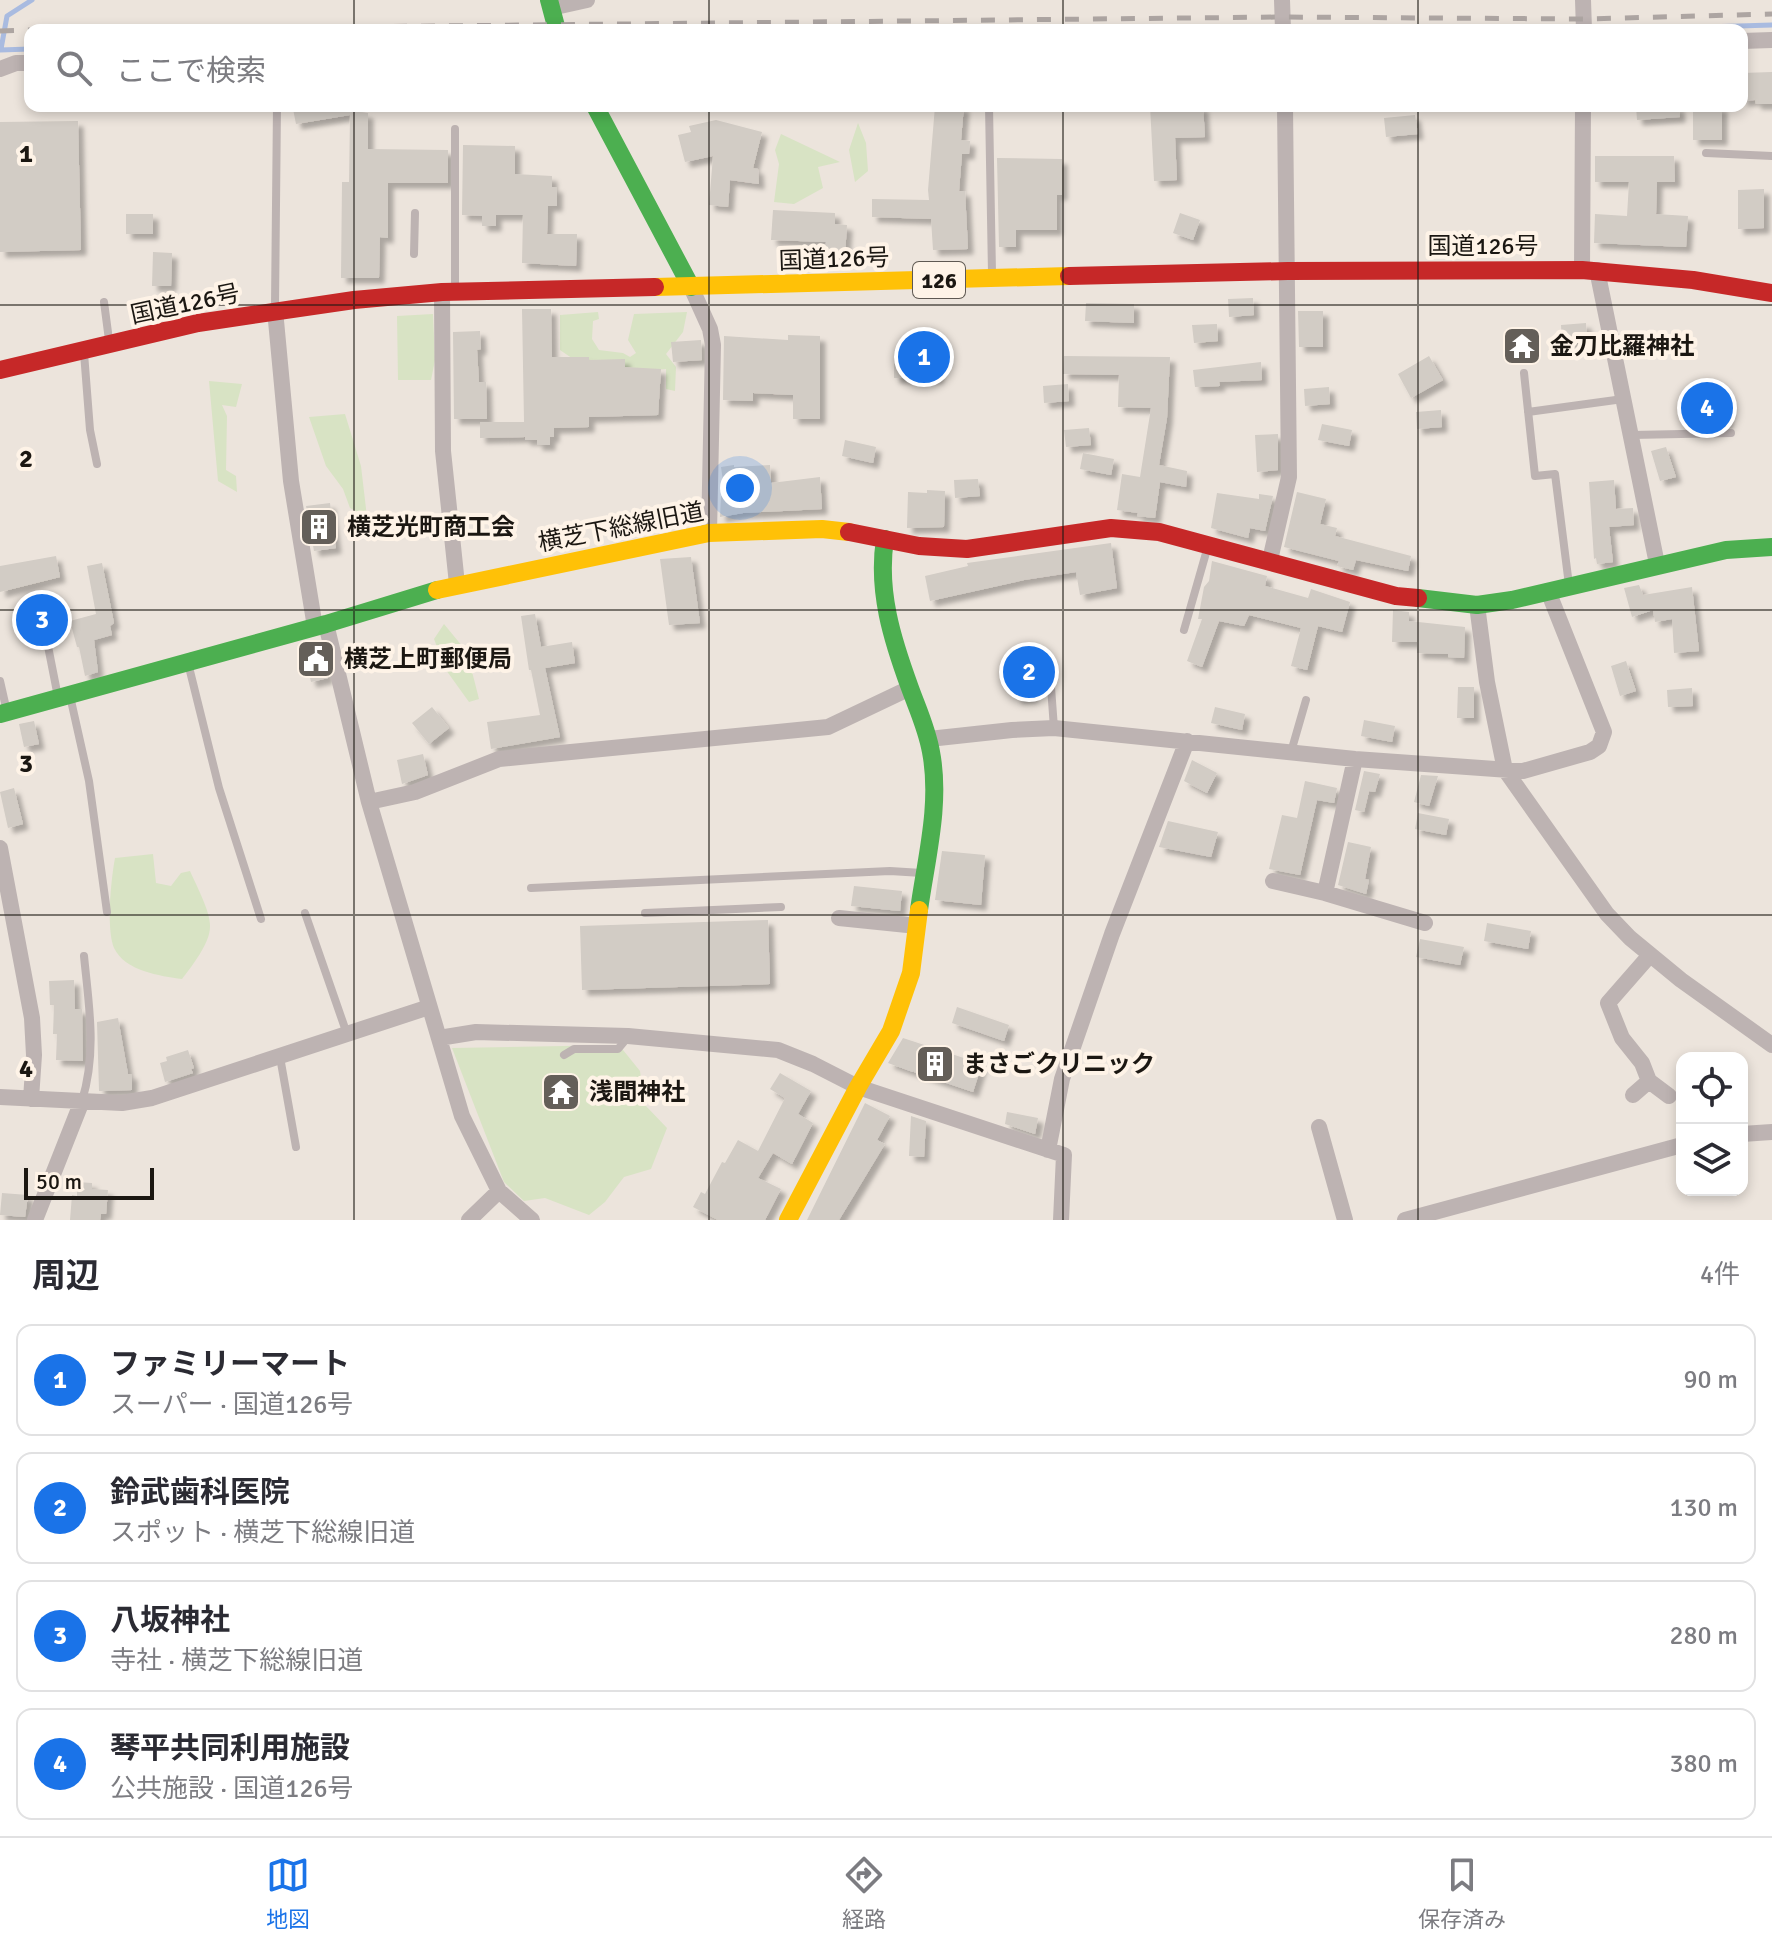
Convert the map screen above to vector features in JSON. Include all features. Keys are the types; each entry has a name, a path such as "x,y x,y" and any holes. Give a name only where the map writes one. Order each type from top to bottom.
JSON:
{"main road":[{"path":"550,4 555,24"},
{"path":"598,112 691,287"},
{"name":"国道126号","path":"0,370 198,323 275,310 448,292 1288,271 1589,270 1693,280 1772,293"},
{"name":"横芝下総線旧道","path":"3,713 457,584 709,533 822,529 919,546 967,549 1111,528 1135,528 1270,560 1396,596 1477,605 1726,550 1772,547"},
{"path":"788,1220 891,1031 911,973 935,796 929,739 881,593 880,562 885,539"}],"street":[{"path":"550,4 587,0"},
{"path":"1282,0 1283,24"},
{"path":"1583,0 1584,24"},
{"path":"1748,41 1772,40"},
{"path":"0,69 24,63"},
{"path":"1270,560 1289,477 1285,112"},
{"path":"1583,112 1589,270 1623,399 1657,564"},
{"path":"691,287 710,329 713,345 709,533"},
{"path":"448,292 443,451 457,584"},
{"path":"275,310 291,481 320,625 369,802 462,1116 499,1191 532,1220"},
{"path":"929,739 1054,728 1355,759 1523,771 1590,752 1599,746 1604,732 1548,591"},
{"path":"1477,605 1487,682 1505,770 1607,914 1650,955 1772,1045"},
{"path":"369,802 415,792 499,759 828,727 910,688"},
{"path":"1048,1150 1062,1079 1112,934 1187,741"},
{"path":"1325,893 1355,759"},
{"path":"0,848 32,1018 34,1055 31,1099"},
{"path":"1273,881 1425,923"},
{"path":"839,918 917,926"},
{"path":"1650,955 1608,1003 1622,1038 1642,1063 1649,1081 1669,1096"},
{"path":"0,1097 122,1103 152,1098 429,1007"},
{"path":"439,1038 476,1032 628,1036 778,1050 858,1087 1064,1155 1061,1220"},
{"path":"1633,1095 1649,1081"},
{"path":"35,1220 82,1101"},
{"path":"1319,1127 1345,1220"},
{"path":"1748,1134 1772,1132"},
{"path":"1405,1220 1676,1147"},
{"path":"469,1220 499,1191"}],"lane":[{"path":"275,310 277,112"},
{"path":"989,112 993,279"},
{"path":"448,292 455,129"},
{"path":"1706,153 1772,156"},
{"path":"414,254 415,213"},
{"path":"104,302 110,344"},
{"path":"83,351 90,430 97,464"},
{"path":"1524,373 1535,476 1555,474 1569,586"},
{"path":"1528,412 1623,399"},
{"path":"1631,435 1731,433"},
{"path":"1184,630 1208,545"},
{"path":"45,631 89,781 107,912"},
{"path":"1049,660 1054,728"},
{"path":"188,662 219,788 261,919"},
{"path":"0,681 3,713"},
{"path":"1291,752 1306,700"},
{"path":"531,888 890,871 924,873"},
{"path":"779,876 780,887"},
{"path":"645,913 781,907"},
{"path":"305,913 347,1034"},
{"path":"82,1101 90,1074 92,1047 84,956"},
{"path":"564,1055 574,1049 618,1049 628,1036"},
{"path":"280,1056 296,1147"}],"green space":[{"path":"858,123 866,143 868,171 855,182 849,150"},
{"path":"781,134 840,162 818,167 823,188 794,204 774,202 779,164 775,150"},
{"path":"598,312 599,319 593,321 592,339 599,350 630,357 636,353 628,340 634,314 687,312 683,332 666,354 676,367 675,391 666,389 666,369 633,372 582,365 560,350 560,315"},
{"path":"433,314 435,360 431,380 398,380 397,316"},
{"path":"209,381 242,384 236,407 222,405 227,416 226,470 236,476 237,492 218,481"},
{"path":"345,414 361,466 367,517 350,508 343,489 326,466 309,417"},
{"path":"444,624 467,652 479,699 469,702 446,670 434,639"},
{"path":"153,854 156,883 171,886 181,873 190,871 208,914 210,927 207,940 182,979 154,974 126,962 119,956 112,940 110,904 115,858"},
{"path":"619,1045 640,1071 645,1105 667,1128 651,1169 624,1177 605,1202 589,1215 545,1198 524,1201 504,1182 452,1048"}],"building":[{"path":"1772,72 1772,104 1748,101 1748,73"},
{"path":"294,112 368,113 368,149 448,150 448,183 388,183 388,238 380,237 379,278 341,278 342,182 349,182 350,115 296,124"},
{"path":"934,112 963,112 961,140 970,141 969,154 962,154 959,191 965,191 968,249 933,250 931,219 872,217 872,199 929,200"},
{"path":"1150,112 1203,112 1205,137 1175,138 1177,180 1154,181"},
{"path":"1636,112 1680,112 1680,117 1637,120"},
{"path":"1693,112 1722,112 1722,140 1693,140"},
{"path":"1415,115 1418,134 1386,137 1384,118"},
{"path":"716,120 762,132 753,168 758,169 759,184 730,180 728,207 709,205 713,156 685,162 678,135 691,132 689,126"},
{"path":"78,121 81,250 0,252 0,122"},
{"path":"463,145 515,146 515,174 552,176 552,187 557,187 557,206 548,206 547,234 577,234 576,266 522,263 523,215 496,215 496,226 482,226 482,216 462,215"},
{"path":"1595,156 1674,156 1675,182 1657,182 1656,214 1688,216 1686,247 1594,243 1595,214 1627,216 1629,182 1595,182"},
{"path":"997,158 1062,159 1062,195 1057,195 1057,230 1016,230 1016,247 999,247"},
{"path":"1764,189 1764,228 1738,229 1738,190"},
{"path":"773,210 835,213 835,224 847,225 845,255 825,253 826,242 771,240"},
{"path":"1180,213 1200,220 1193,240 1173,233"},
{"path":"126,214 153,214 153,234 126,234"},
{"path":"153,252 172,253 171,286 152,286"},
{"path":"1253,298 1254,315 1229,317 1228,299"},
{"path":"1086,303 1134,304 1134,323 1085,321"},
{"path":"522,309 551,309 552,357 625,359 625,367 661,369 658,415 589,417 589,427 554,428 550,445 537,445 537,440 525,440 525,437 480,438 480,422 524,422"},
{"path":"1298,311 1323,311 1323,347 1299,347"},
{"path":"1586,323 1587,341 1562,343 1561,325"},
{"path":"1217,324 1218,341 1194,343 1192,325"},
{"path":"480,331 481,349 477,350 479,382 486,382 487,419 454,419 453,332"},
{"path":"788,335 820,336 820,419 793,419 793,395 753,393 753,401 723,400 724,336 788,340"},
{"path":"701,340 702,360 673,362 671,342"},
{"path":"894,350 938,350 938,378 894,378"},
{"path":"1064,356 1170,357 1167,418 1159,465 1187,471 1186,487 1160,482 1155,518 1117,510 1122,474 1140,477 1151,408 1118,407 1119,375 1063,374"},
{"path":"1429,356 1443,380 1411,398 1398,374"},
{"path":"1261,362 1262,380 1219,382 1220,386 1195,387 1193,370"},
{"path":"1068,384 1069,401 1044,403 1043,386"},
{"path":"1329,387 1330,404 1305,406 1304,389"},
{"path":"1688,393 1728,394 1727,423 1687,422"},
{"path":"1441,410 1442,427 1417,429 1416,412"},
{"path":"1322,424 1352,430 1349,446 1318,440"},
{"path":"1089,428 1091,445 1066,447 1064,430"},
{"path":"1278,434 1278,470 1257,472 1255,435"},
{"path":"845,440 876,447 873,463 842,456"},
{"path":"1666,447 1676,477 1660,481 1651,451"},
{"path":"1083,453 1114,459 1111,475 1080,469"},
{"path":"770,465 771,483 820,477 822,509 720,517 721,496 725,495 721,467"},
{"path":"978,479 980,496 955,498 954,480"},
{"path":"1614,480 1616,509 1633,508 1634,525 1609,527 1613,562 1597,564 1594,559 1589,482"},
{"path":"927,490 945,491 944,527 907,528 908,492 927,493"},
{"path":"1297,492 1326,499 1320,524 1337,528 1335,536 1411,556 1408,571 1356,560 1353,570 1337,566 1339,561 1284,547"},
{"path":"1217,493 1259,499 1259,494 1273,496 1265,531 1250,528 1248,538 1211,528"},
{"name":"横芝光町商工会","path":"330,503 336,548 314,551 306,506"},
{"path":"1111,543 1117,588 1080,595 1076,572 930,601 925,576 968,566 967,563"},
{"path":"56,556 60,577 0,592 0,566"},
{"path":"691,557 700,623 669,625 660,559"},
{"path":"1212,561 1267,576 1265,586 1308,598 1311,589 1350,602 1342,632 1318,626 1307,670 1291,666 1301,628 1249,615 1244,626 1219,621 1202,667 1187,661 1202,619 1198,619"},
{"path":"102,563 114,623 110,626 112,635 94,640 98,672 85,676 70,621 96,614 87,566"},
{"path":"1639,585 1643,595 1692,587 1699,651 1674,653 1672,619 1655,622 1653,610 1632,617 1624,588"},
{"path":"1393,610 1409,612 1409,621 1465,627 1464,658 1417,653 1417,642 1392,642"},
{"path":"535,614 541,647 572,642 575,663 545,668 560,737 491,749 487,722 540,715 521,616"},
{"path":"319,641 328,678 311,682 302,645"},
{"path":"1042,658 1044,686 1032,686 1032,697 1016,698 1014,659"},
{"path":"1626,661 1636,691 1620,696 1611,666"},
{"path":"1458,687 1474,687 1474,718 1457,718"},
{"path":"1692,688 1693,706 1668,707 1667,690"},
{"path":"432,707 449,728 429,744 412,723"},
{"path":"1215,707 1245,714 1242,730 1211,723"},
{"path":"1364,720 1395,726 1392,742 1361,736"},
{"path":"34,721 39,744 24,747 19,724"},
{"path":"423,754 428,775 402,784 397,760"},
{"path":"1192,760 1217,773 1207,793 1184,781"},
{"path":"1364,771 1380,774 1375,792 1369,791 1364,812 1355,810"},
{"path":"1421,775 1438,776 1429,806 1414,802"},
{"path":"1305,781 1337,788 1334,803 1317,800 1300,875 1269,869 1282,815 1297,818"},
{"path":"14,788 23,824 8,828 0,792"},
{"path":"1418,813 1449,819 1446,835 1415,829"},
{"path":"1168,821 1218,832 1211,857 1159,847"},
{"path":"1348,842 1371,847 1365,879 1369,880 1366,894 1338,885"},
{"path":"942,851 985,855 981,905 935,900"},
{"path":"854,886 902,891 900,911 851,906"},
{"path":"768,920 770,984 582,990 580,926"},
{"path":"1487,923 1531,931 1528,949 1484,941"},
{"path":"1420,939 1464,947 1460,965 1416,957"},
{"path":"74,980 75,1009 82,1009 83,1061 56,1060 57,1034 53,1034 54,1005 50,1005 49,981"},
{"path":"957,1007 1009,1025 1004,1041 952,1023"},
{"path":"118,1018 128,1074 132,1074 132,1090 99,1091 97,1022"},
{"name":"まさごクリニック","path":"903,1038 982,1064 973,1092 888,1063"},
{"path":"188,1050 193,1073 165,1082 160,1063 167,1061 166,1057"},
{"path":"780,1073 811,1091 798,1114 813,1123 792,1164 773,1153 758,1178 781,1189 765,1220 718,1220 693,1207 701,1192 705,1194 738,1140 758,1151 785,1098 770,1089"},
{"path":"865,1103 890,1116 877,1140 885,1144 839,1220 807,1220"},
{"path":"1007,1112 1038,1118 1035,1134 1005,1124"},
{"path":"911,1116 926,1121 924,1157 909,1156"},
{"path":"77,1182 92,1183 92,1189 108,1190 106,1214 101,1214 100,1220 70,1220 72,1195 77,1196"},
{"path":"2,1193 28,1195 25,1217 0,1215"}],"waterway":[{"path":"1,49 7,16 32,0"},
{"path":"1748,26 1772,25"},
{"path":"0,50 24,49"}],"railway":[{"path":"622,24 1282,17 1583,19 1772,14"},
{"path":"0,31 24,30"}],"traffic: fast":[{"path":"549,0 555,24"},
{"path":"598,112 691,287"},
{"path":"885,539 883,577 888,615 897,651 927,735 934,772 931,831 919,910"},
{"path":"1418,598 1477,605 1512,600 1726,550 1772,547"},
{"path":"0,714 326,624 437,590"}],"traffic: slow":[{"path":"655,287 1069,276"},
{"path":"437,590 709,533 822,529 849,532"},
{"path":"788,1220 891,1031 911,973 919,910"}],"traffic: jam":[{"path":"1069,276 1288,271 1582,270 1693,280 1772,293"},
{"path":"0,370 198,323 354,300 442,292 655,287"},
{"path":"849,532 919,546 967,549 1111,528 1159,532 1396,596 1418,598"}],"place":[{"name":"金刀比羅神社","path":"1522,346"},
{"name":"ファミリーマート","path":"924,357"},
{"name":"琴平共同利用施設","path":"1707,408"},
{"name":"横芝光町商工会","path":"319,527"},
{"name":"八坂神社","path":"42,620"},
{"name":"横芝上町郵便局","path":"316,659"},
{"name":"鈴武歯科医院","path":"1029,672"},
{"name":"まさごクリニック","path":"935,1064"},
{"name":"浅間神社","path":"561,1092"}]}
